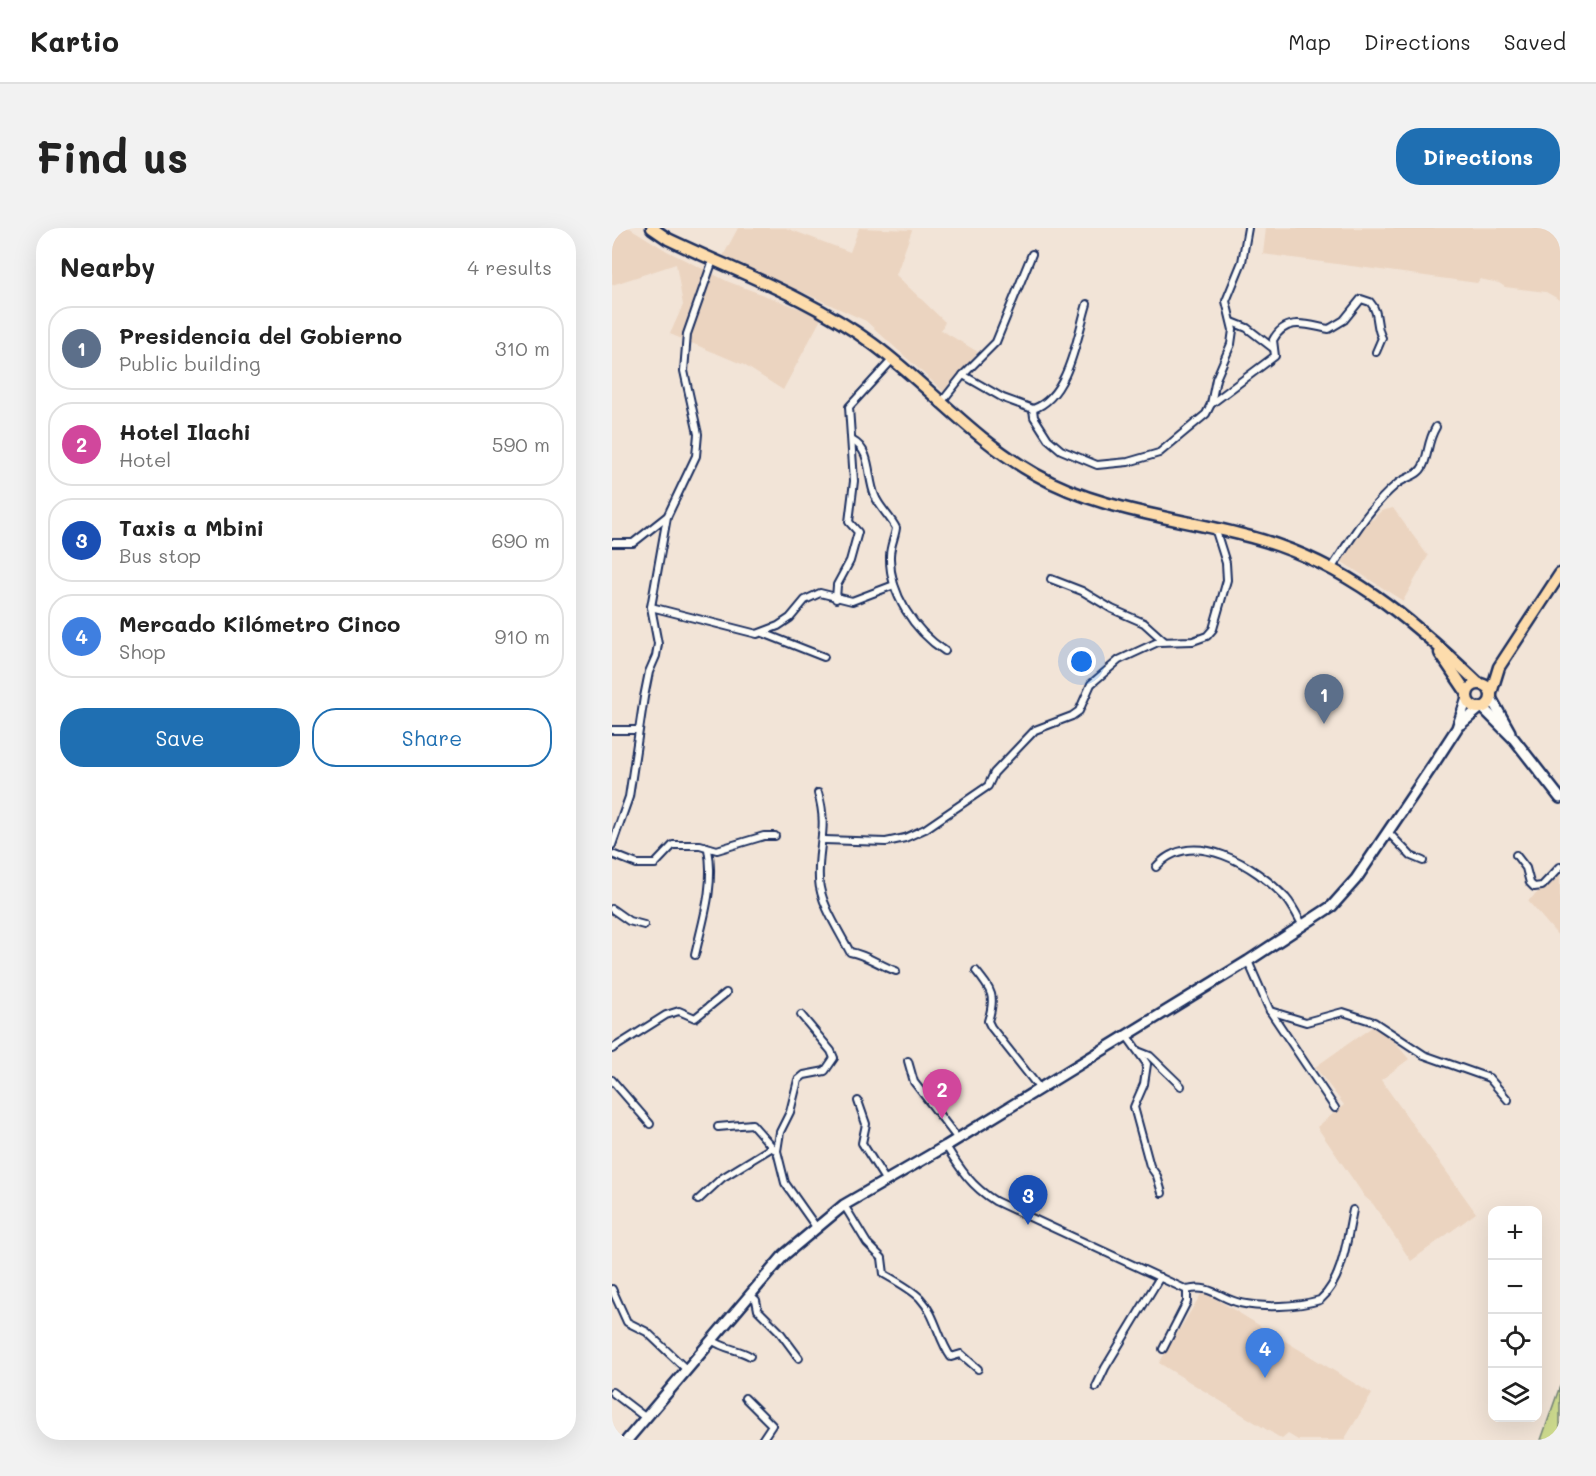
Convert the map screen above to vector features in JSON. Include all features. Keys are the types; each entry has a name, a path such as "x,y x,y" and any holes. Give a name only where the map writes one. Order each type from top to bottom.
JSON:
{"main road":[{"path":"652,228 713,260 823,311 874,345 987,444 1036,475 1078,495 1117,508 1214,527 1275,544 1331,568 1389,603 1479,683 1488,687 1514,739"},
{"path":"1457,728 1481,708 1491,695 1499,667 1560,574"},
{"path":"1425,634 1472,705 1481,708 1514,739 1560,798"},
{"path":"627,1440 784,1254 844,1205 958,1139 1248,961 1303,926 1338,900 1388,832 1457,728 1470,688 1499,667"}],"street":[{"path":"1033,409 1034,417 1061,450 1096,465 1128,462 1159,453 1206,414 1211,404 1216,379 1231,344 1232,322 1226,302 1242,262 1248,228"},
{"path":"940,404 963,375 996,342 1032,254"},
{"path":"612,845 629,797 649,672 658,644 651,607 667,517 696,456 698,434 684,371 687,334 713,260"},
{"path":"1273,348 1277,333 1294,322 1329,329 1344,320 1356,302 1365,299 1374,306 1378,332 1382,338 1376,352"},
{"path":"963,375 1003,398 1033,409 1041,407 1071,367 1087,304"},
{"path":"1211,404 1275,356 1276,351 1273,348 1247,328 1232,322"},
{"path":"836,598 837,585 850,561 858,532 849,522 854,488 854,441 849,407 892,360"},
{"path":"1331,568 1372,510 1395,485 1418,474 1423,466 1429,440 1436,427"},
{"path":"854,441 865,453 874,496 896,528 890,553 894,585 903,606 929,639 945,651"},
{"path":"612,543 633,543 667,517"},
{"path":"824,840 886,842 904,838 925,829 988,786 994,773 1035,730 1072,716 1079,711 1091,684 1119,660 1164,641 1193,641 1207,636 1213,629 1227,580 1226,563 1214,527"},
{"path":"1051,579 1082,591 1112,609 1144,623 1164,641"},
{"path":"763,633 790,618 811,596 824,592 836,598 855,601 894,585"},
{"path":"651,607 750,633 763,633 824,657"},
{"path":"612,729 639,730"},
{"path":"818,793 824,815 824,840 819,881 836,929 850,952 864,954 875,963 896,971"},
{"path":"1388,832 1411,856 1423,861"},
{"path":"612,854 638,864 655,864 673,845 700,845 717,850 764,836 775,836"},
{"path":"1156,867 1170,854 1192,848 1235,861 1282,895 1303,926"},
{"path":"695,955 710,885 712,867 708,849"},
{"path":"1516,855 1526,868 1530,883 1534,887 1542,886 1560,867"},
{"path":"612,909 629,921 644,925"},
{"path":"1248,961 1270,1011 1335,1108"},
{"path":"976,971 992,992 993,1008 988,1021 991,1027 1040,1089"},
{"path":"612,1049 666,1015 679,1011 695,1018 726,993"},
{"path":"1270,1011 1306,1022 1343,1012 1374,1022 1424,1055 1489,1078 1508,1100"},
{"path":"698,1200 722,1178 774,1150 789,1112 798,1080 804,1075 825,1071 834,1058 831,1051 801,1016"},
{"path":"1126,1035 1147,1064 1146,1074 1134,1107 1150,1166 1157,1176 1162,1193"},
{"path":"1140,1052 1150,1056 1181,1086"},
{"path":"908,1061 914,1082 958,1139"},
{"path":"612,1080 650,1124"},
{"path":"858,1101 866,1124 862,1143 885,1181"},
{"path":"718,1127 752,1124 774,1150 785,1183 816,1227"},
{"path":"946,1146 963,1173 982,1193 995,1201 1187,1290 1205,1288 1233,1301 1262,1306 1320,1300 1328,1291 1341,1263 1353,1210"},
{"path":"844,1205 867,1243 882,1258 885,1274 920,1298 938,1329 942,1345 951,1357 961,1354 978,1369"},
{"path":"1096,1388 1105,1368 1160,1277"},
{"path":"612,1289 627,1322 647,1332 687,1370"},
{"path":"1163,1349 1187,1302 1187,1290"},
{"path":"750,1295 756,1300 758,1310 779,1331 800,1358"},
{"path":"712,1340 720,1346 738,1350 750,1356"},
{"path":"612,1392 646,1418"},
{"path":"745,1398 772,1425 762,1440"}],"shaded area":[{"path":"612,228 630,228 667,251 729,282 822,317 783,390 744,365 670,334 683,305 676,264 612,285"},
{"path":"738,228 786,228 850,252 859,228 912,230 896,275 945,322 941,330 978,352 944,392 866,321 723,256"},
{"path":"1266,228 1560,228 1560,300 1546,292 1505,287 1499,283 1480,279 1477,283 1263,254"},
{"path":"1393,508 1428,556 1403,601 1339,560 1367,518 1372,520 1381,511"},
{"path":"1560,873 1560,938 1528,901"},
{"path":"1375,1025 1386,1032 1409,1059 1381,1080 1476,1213 1411,1261 1317,1127 1344,1105 1315,1067"},
{"path":"1203,1291 1372,1394 1344,1440 1298,1440 1288,1434 1282,1439 1159,1363"}],"green space":[{"path":"1560,1386 1560,1440 1541,1440"}],"place":[{"name":"Presidencia del Gobierno","path":"1324,724"},
{"name":"Hotel Ilachi","path":"942,1119"},
{"name":"Taxis a Mbini","path":"1028,1225"},
{"name":"Mercado Kilómetro Cinco","path":"1265,1378"}]}
